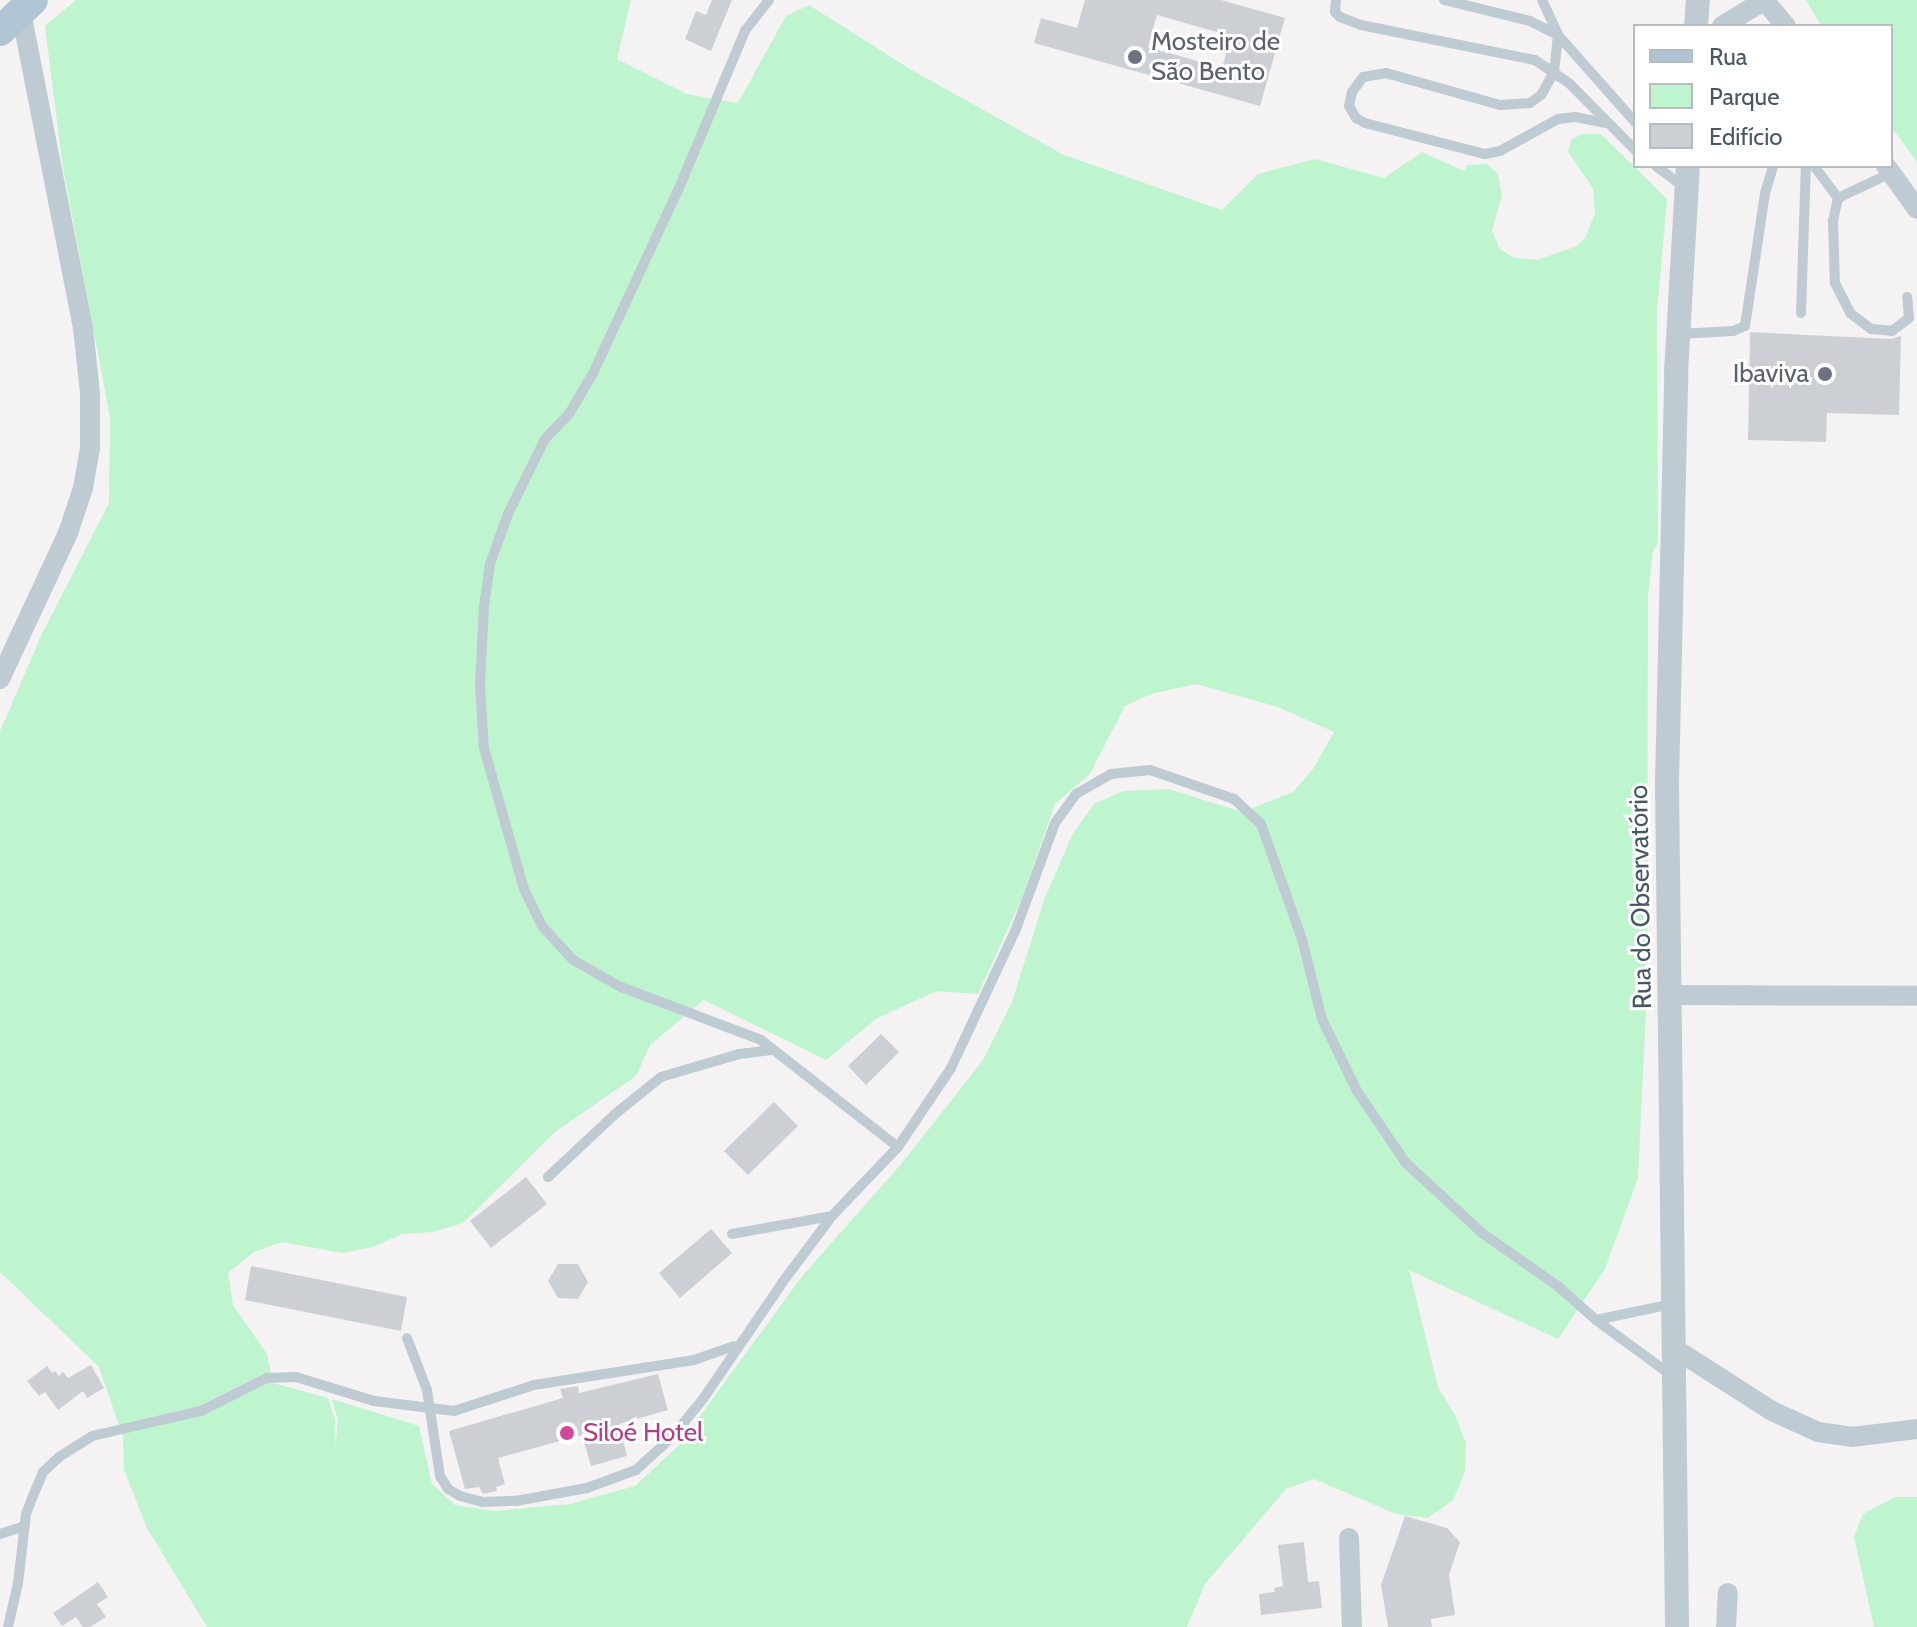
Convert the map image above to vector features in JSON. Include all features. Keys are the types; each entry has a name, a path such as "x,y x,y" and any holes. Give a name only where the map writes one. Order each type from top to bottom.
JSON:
{"street":[{"path":"1696,24 1698,0"},
{"path":"1725,24 1765,0 1784,24"},
{"path":"0,679 68,533 83,488 90,448 90,393 83,328 18,14"},
{"path":"1888,170 1917,209"},
{"name":"Rua do Observatório","path":"1677,1627 1667,783 1679,334 1687,178"},
{"path":"1670,995 1917,996"},
{"path":"1672,1347 1772,1411 1818,1432 1852,1437 1917,1429"},
{"path":"1349,1538 1352,1627"},
{"path":"1726,1627 1728,1593"}],"lane":[{"path":"769,0 745,31 678,190 592,375 569,414 545,439 508,514 490,564 480,685 484,748 524,889 542,926 573,960 621,987 725,1024 773,1050 898,1147"},
{"path":"1336,0 1335,12 1361,25 1535,60 1554,72 1633,148"},
{"path":"1444,0 1530,21 1558,35"},
{"path":"1542,0 1558,35 1633,120"},
{"path":"1558,35 1554,72 1541,95 1530,103 1511,106 1386,73 1363,77 1352,92 1349,106 1356,118 1365,123 1485,154 1500,151 1558,119 1575,117 1606,123"},
{"path":"1661,168 1687,178"},
{"path":"1679,334 1733,331 1745,326 1765,193 1772,168"},
{"path":"1801,313 1806,168"},
{"path":"1816,168 1838,198"},
{"path":"1888,170 1838,198 1833,221 1835,283 1850,313 1871,329 1892,331 1909,318 1907,297"},
{"path":"407,1338 427,1390 440,1476 448,1489 460,1496 482,1502 516,1501 587,1488 624,1477 648,1461 703,1399 736,1346 832,1216 898,1147 951,1068 977,1019 1016,929 1055,823 1076,794 1098,780 1129,771 1150,770 1234,799 1261,824 1302,939 1322,1019 1357,1091 1406,1163 1482,1233 1559,1287 1596,1320 1672,1376"},
{"path":"548,1177 661,1077 739,1054 773,1050"},
{"path":"732,1234 832,1216"},
{"path":"1596,1320 1672,1304"},
{"path":"8,1627 25,1526 43,1472 59,1457 92,1436 201,1411 267,1378 296,1377 374,1401 454,1411 534,1385 694,1360 736,1346"},
{"path":"0,1534 25,1526"}],"green space":[{"path":"76,0 631,0 617,59 687,94 738,103 786,16 809,5 910,69 1064,155 1222,210 1258,174 1315,159 1384,178 1422,152 1464,171 1467,165 1487,164 1498,174 1502,195 1492,231 1500,249 1514,258 1537,260 1577,246 1585,238 1595,213 1593,188 1568,152 1571,140 1582,134 1601,134 1667,199 1657,312 1658,543 1653,551 1648,595 1647,990 1638,1178 1605,1269 1558,1339 1409,1270 1438,1387 1455,1415 1466,1443 1465,1472 1453,1500 1428,1518 1396,1514 1314,1479 1286,1489 1205,1584 1187,1627 207,1627 147,1528 124,1470 123,1437 99,1367 0,1272 0,731 41,636 109,503 110,418 62,162 45,26","holes":["1196,684 1278,707 1334,732 1313,769 1293,792 1242,812 1169,789 1123,791 1094,804 1073,833 1044,900 1012,1002 983,1060 902,1163 803,1275 678,1446 635,1486 570,1504 494,1511 455,1505 432,1484 419,1426 332,1399 338,1420 335,1449 335,1420 328,1398 273,1383 267,1354 233,1305 228,1273 254,1252 282,1242 343,1253 373,1247 402,1234 433,1232 463,1223 555,1132 636,1076 650,1045 704,1000 826,1060 876,1019 936,991 978,994 1022,898 1055,804 1090,774 1125,706 1151,694"]},
{"path":"1806,0 1917,0 1917,162 1893,130 1893,24 1820,24"},
{"path":"1895,1497 1917,1497 1917,1627 1874,1627 1854,1537 1863,1514"}],"building":[{"path":"712,0 732,0 711,51 685,39 696,11 706,15"},
{"name":"Mosteiro de São Bento","path":"1085,0 1221,0 1285,18 1260,106 1034,43 1041,18 1077,28","holes":["1157,15 1231,36 1222,68 1148,47"]},
{"name":"Ibaviva","path":"1750,332 1891,339 1901,336 1899,415 1827,413 1826,442 1748,440"},
{"path":"881,1034 899,1052 866,1085 848,1066"},
{"path":"774,1102 798,1126 748,1175 724,1151"},
{"path":"526,1177 547,1204 491,1248 470,1221"},
{"path":"711,1229 732,1253 680,1298 659,1273"},
{"path":"558,1264 578,1264 588,1282 578,1299 558,1298 548,1281"},
{"path":"251,1266 407,1297 401,1331 245,1300"},
{"path":"91,1365 104,1388 87,1398 83,1391 58,1410 45,1392 39,1396 27,1381 47,1366 52,1373 55,1371 59,1376 63,1372 68,1378"},
{"name":"Siloé Hotel","path":"658,1374 668,1410 619,1424 627,1456 591,1466 582,1435 498,1458 505,1484 496,1487 497,1491 483,1494 479,1487 465,1489 449,1431 563,1398 560,1389 578,1386 579,1393"},
{"path":"1405,1516 1447,1528 1460,1542 1449,1575 1455,1615 1431,1619 1432,1627 1388,1627 1381,1585"},
{"path":"1304,1542 1308,1582 1319,1581 1322,1608 1261,1615 1259,1594 1275,1592 1274,1588 1283,1586 1278,1545"},
{"path":"98,1582 108,1597 97,1604 106,1617 90,1627 83,1627 76,1617 62,1626 53,1613"}],"place":[{"name":"Mosteiro de São Bento","path":"1135,57"},
{"name":"Ibaviva","path":"1825,374"},
{"name":"Siloé Hotel","path":"567,1433"}]}
